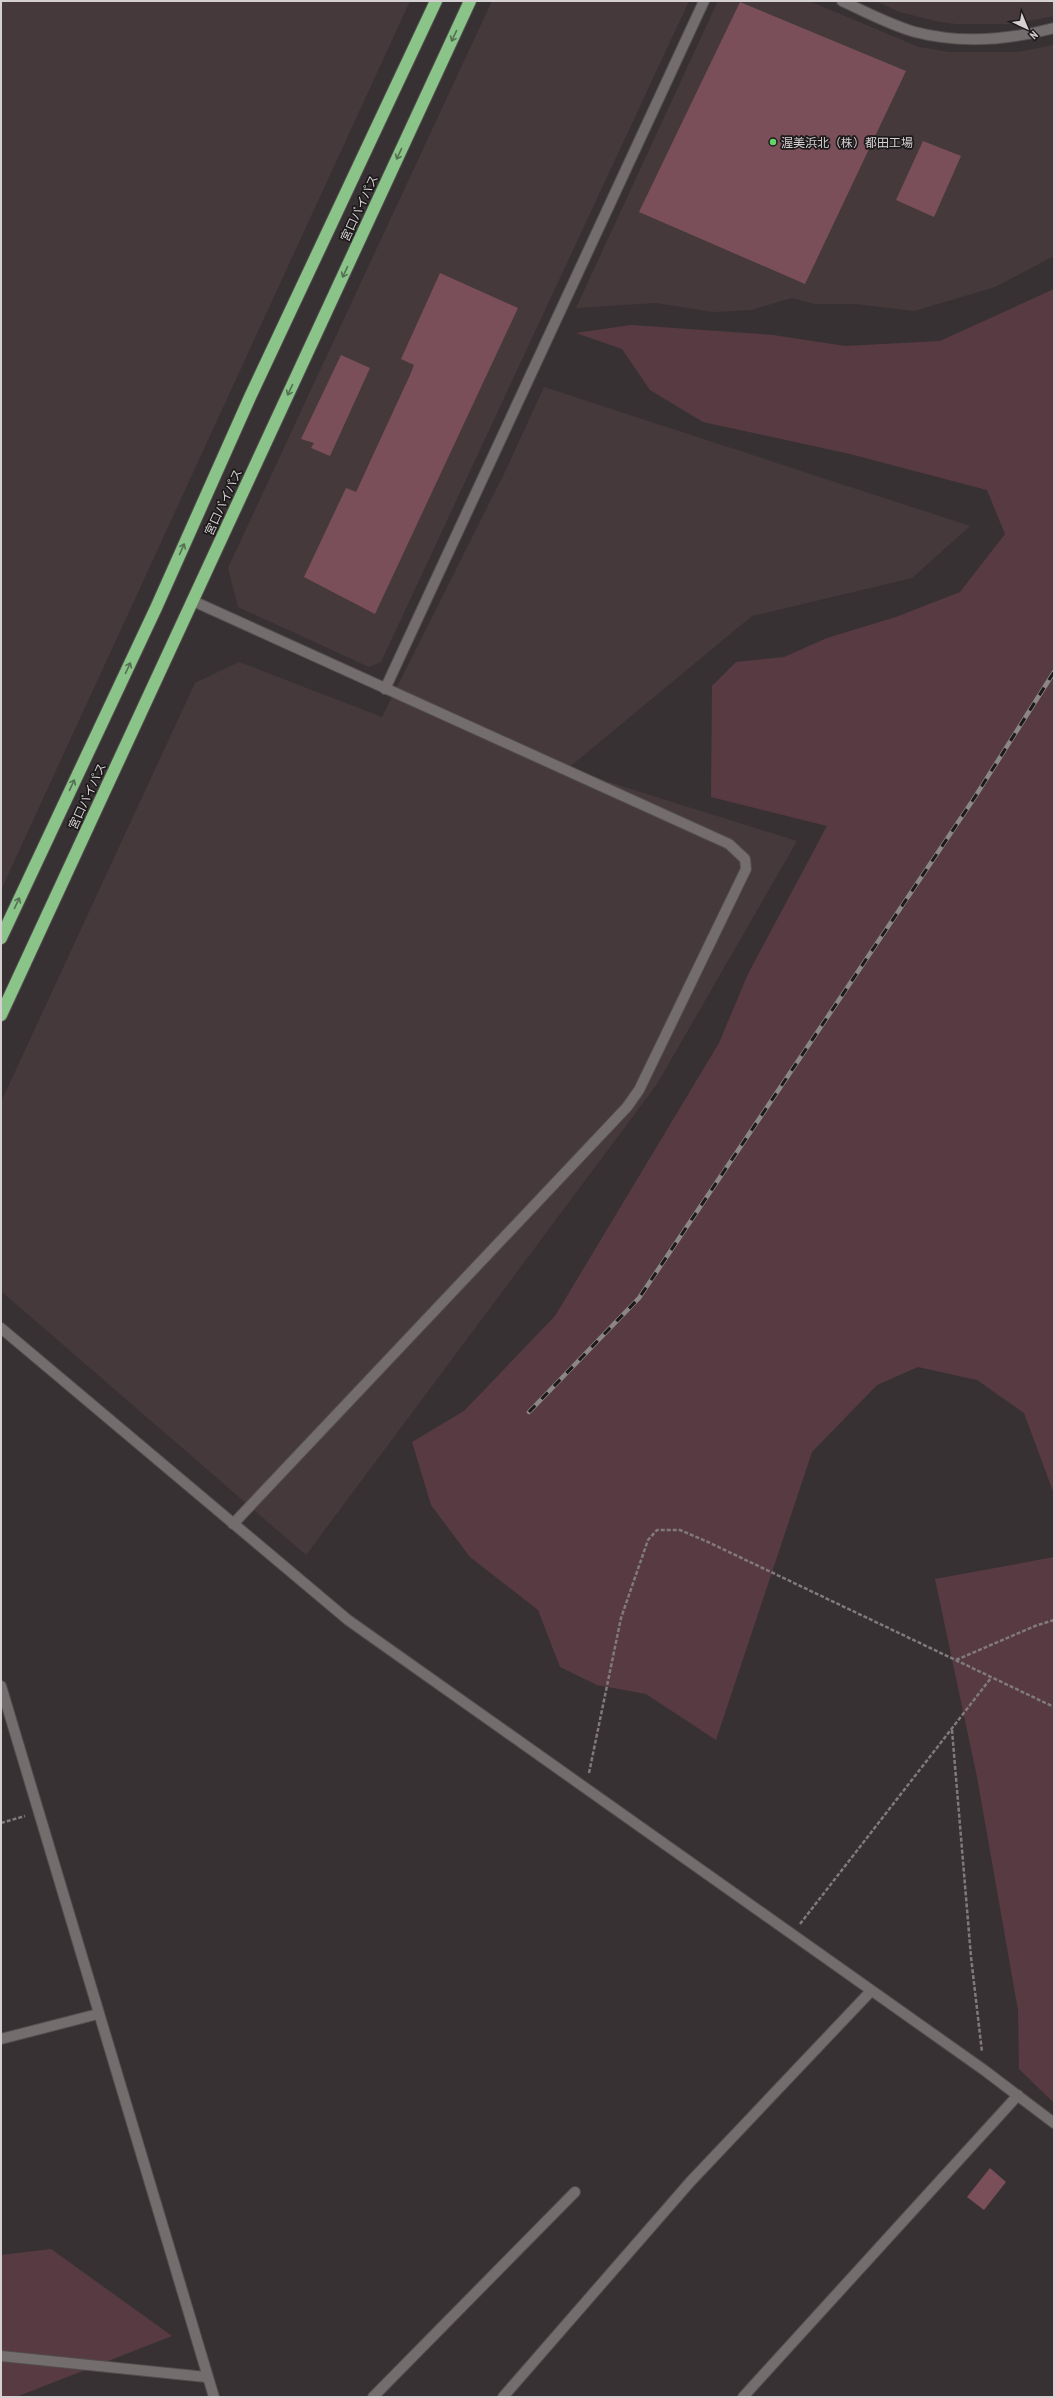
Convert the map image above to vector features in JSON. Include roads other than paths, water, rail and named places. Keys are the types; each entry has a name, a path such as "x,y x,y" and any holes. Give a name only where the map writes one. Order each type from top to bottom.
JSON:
{"highway":[{"name":"宮口バイパス","path":"1,938 156,608 250,397 436,1"},
{"name":"宮口バイパス","path":"1,1015 470,1"}],"street":[{"path":"385,689 704,1"},
{"path":"842,1 892,23 937,36 961,39 993,38 1032,34 1054,28"},
{"path":"193,601 729,844 745,859 746,869 638,1090 627,1107 233,1524"},
{"path":"1,1328 348,1620 460,1697 585,1789 984,2070 1054,2123"},
{"path":"1,1686 37,1812 206,2378 214,2397"},
{"path":"502,2397 692,2181 871,1991"},
{"path":"1,2039 98,2014"},
{"path":"743,2397 1018,2095"},
{"path":"373,2397 575,2192"},
{"path":"1,2356 206,2378"}],"railway":[{"path":"529,1412 639,1298 973,800 1054,672"}],"place":[{"name":"渥美浜北（株）都田工場","path":"773,142"}]}
